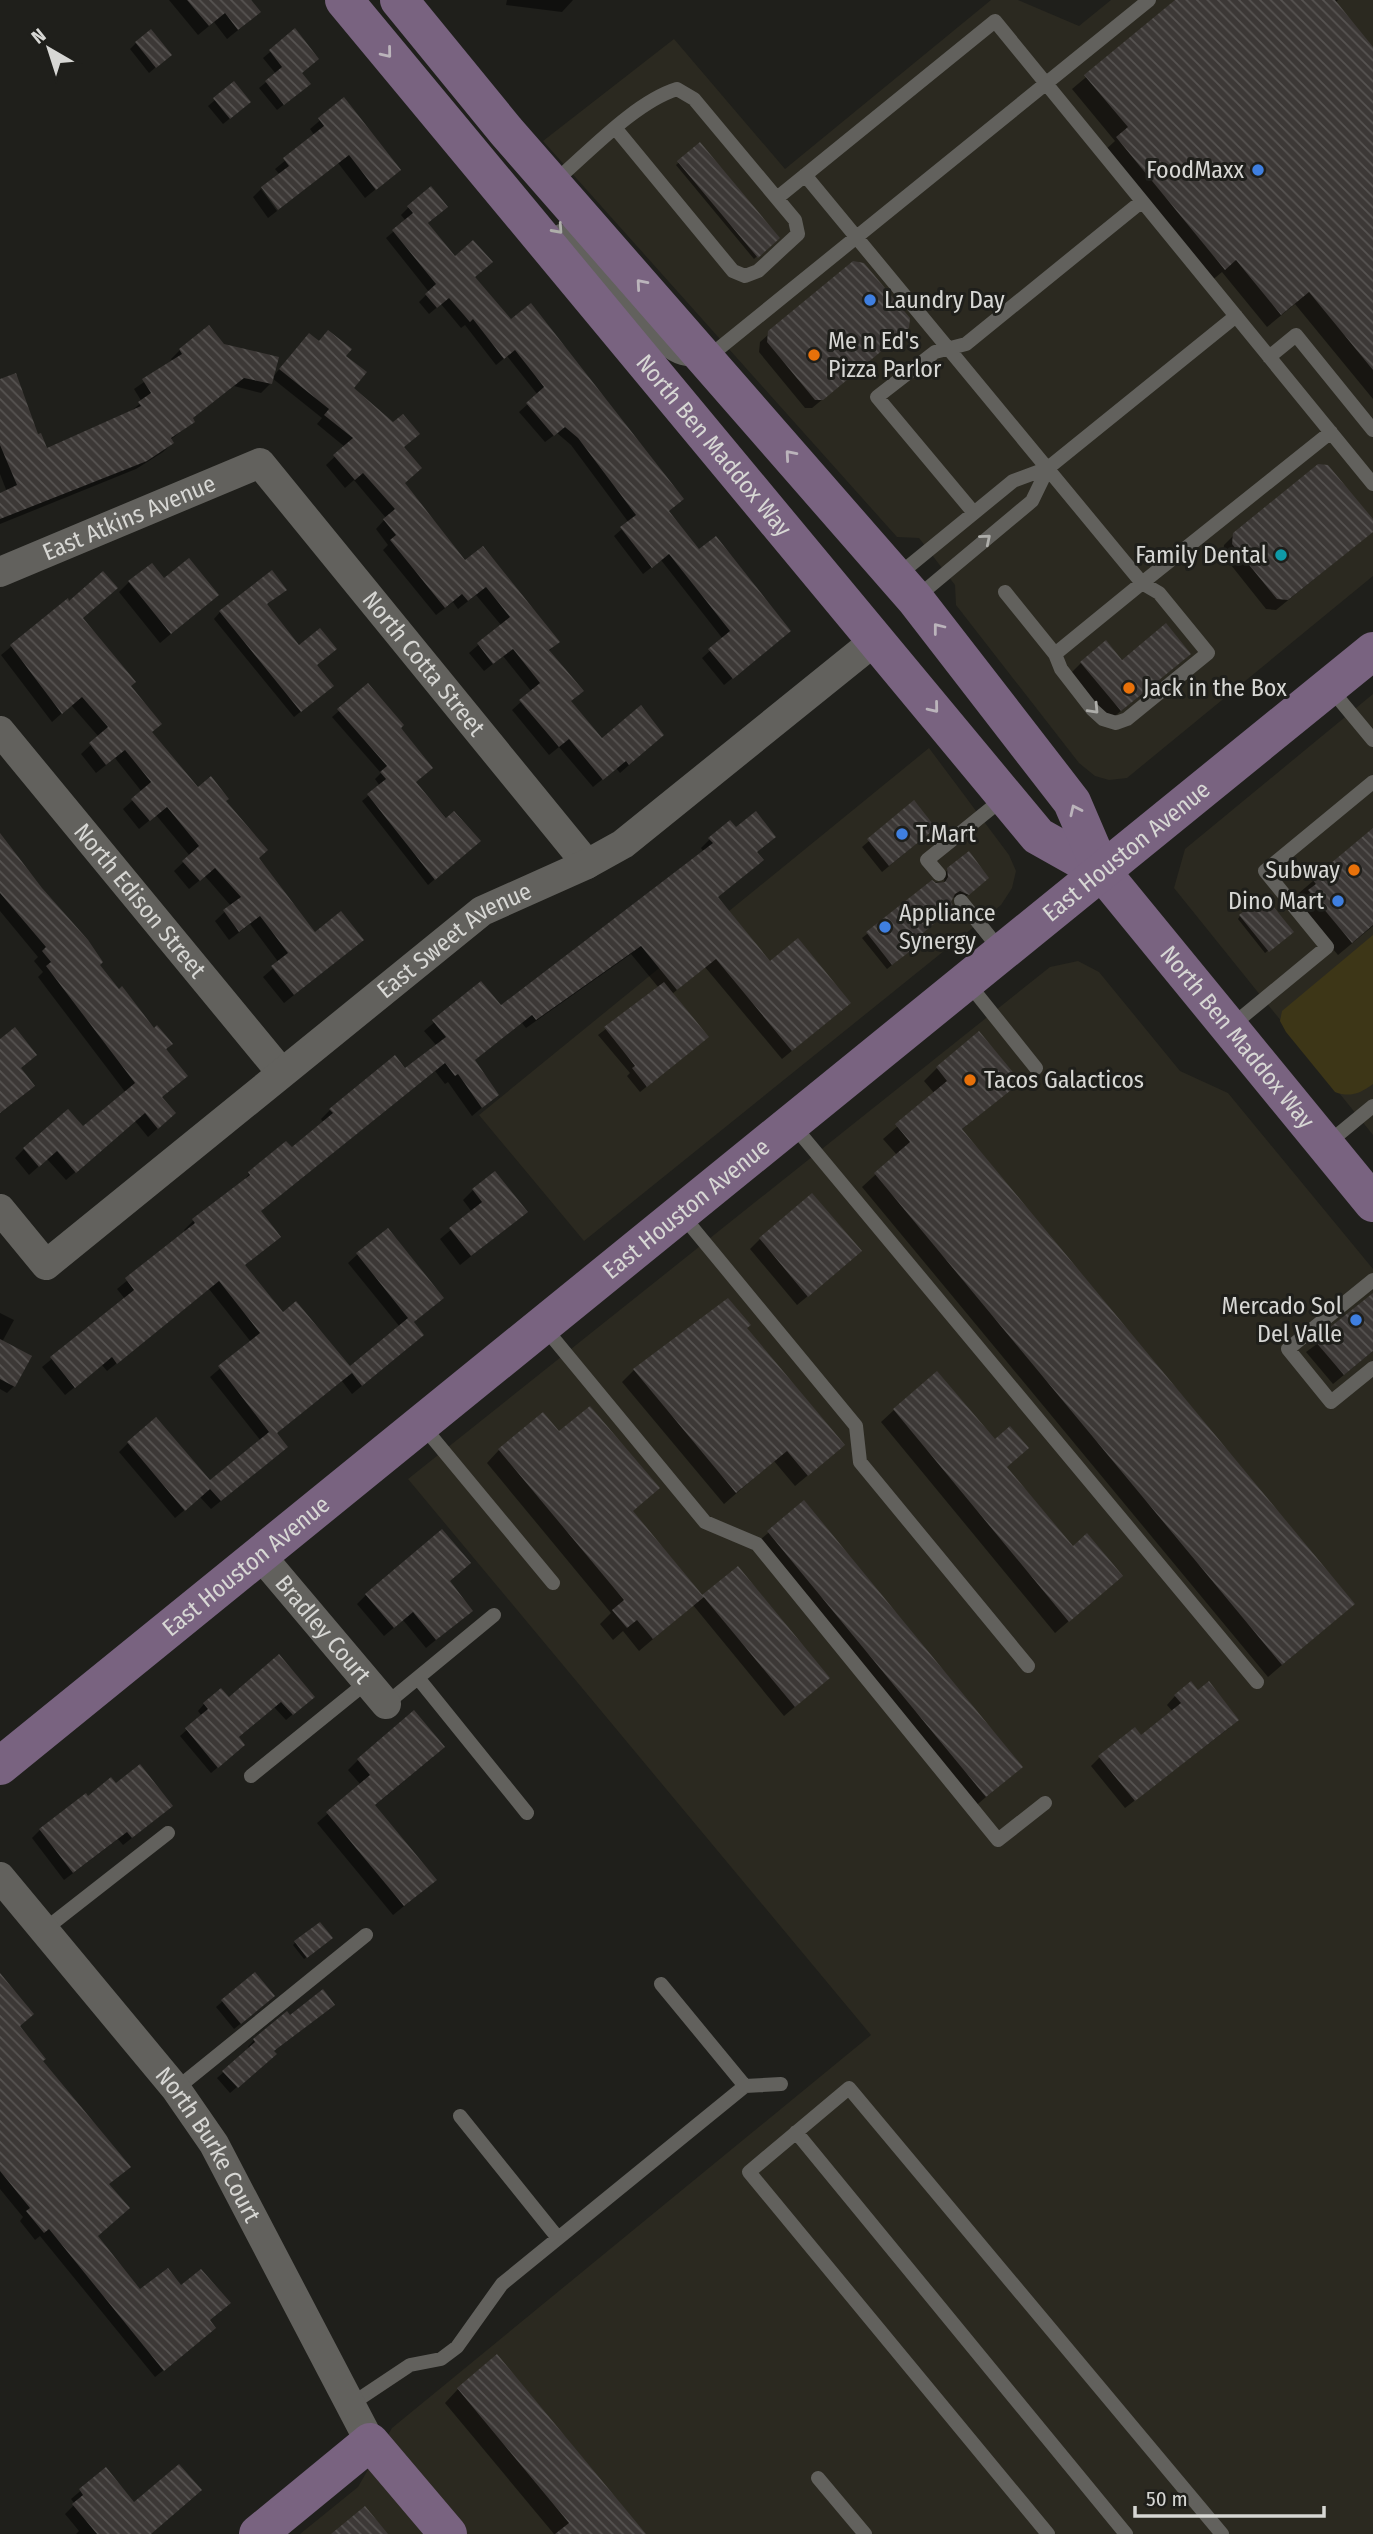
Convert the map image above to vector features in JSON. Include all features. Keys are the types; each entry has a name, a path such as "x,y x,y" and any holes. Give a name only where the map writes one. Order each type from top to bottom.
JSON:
{"main road":[{"name":"North Ben Maddox Way","path":"344,0 1038,836 1102,872"},
{"name":"North Ben Maddox Way","path":"399,0 541,191 706,359 905,588 1072,802 1102,872 1373,1203"},
{"name":"East Houston Avenue","path":"0,1766 1373,651"},
{"path":"258,2534 370,2442 448,2534"}],"street":[{"name":"East Atkins Avenue","path":"0,572 260,463"},
{"name":"North Cotta Street","path":"260,463 587,864"},
{"name":"East Sweet Avenue","path":"0,1209 46,1265 482,911 587,864 623,844 877,639"},
{"name":"North Edison Street","path":"0,731 281,1072"},
{"name":"Bradley Court","path":"261,1556 376,1693"},
{"name":"North Burke Court","path":"0,1877 176,2089 214,2144 370,2442"}],"lane":[{"path":"553,223 661,346 675,357 693,361 706,359 1149,0"},
{"path":"776,198 995,21 1373,484"},
{"path":"485,173 520,191 541,191 616,129 661,94 677,89 694,99 795,220 798,234 758,271 744,276 733,271 616,129"},
{"path":"806,174 1142,583 1159,593 1208,653 1127,719 1116,723 1103,719 1092,709 1062,669 1055,654 1005,592"},
{"path":"974,513 877,397 935,352 966,344 1142,201"},
{"path":"905,588 974,513 1013,481 1048,468 1236,316"},
{"path":"1269,357 1296,335 1373,430"},
{"path":"1055,654 1331,432"},
{"path":"905,588 1032,501 1048,468"},
{"path":"1329,687 1373,740"},
{"path":"1229,1027 1327,947 1265,872 1373,782"},
{"path":"939,874 928,860 1006,796"},
{"path":"961,901 1003,953"},
{"path":"967,982 1036,1068"},
{"path":"1326,1145 1373,1106"},
{"path":"792,1124 1257,1682"},
{"path":"681,1214 856,1426 860,1462 1028,1666"},
{"path":"1373,1280 1288,1349 1331,1402 1373,1368"},
{"path":"543,1326 705,1522 757,1545 998,1840 1045,1803"},
{"path":"422,1425 554,1583"},
{"path":"251,1776 376,1693 418,1678 494,1615"},
{"path":"418,1678 527,1813"},
{"path":"44,1930 168,1833"},
{"path":"176,2089 366,1935"},
{"path":"661,1984 745,2086"},
{"path":"350,2405 410,2365 441,2360 457,2347 494,2293 745,2086 781,2084"},
{"path":"1048,2534 749,2172 849,2088 1222,2534"},
{"path":"460,2116 558,2238"},
{"path":"796,2132 1126,2534"},
{"path":"818,2477 865,2534"}],"shaded area":[{"path":"991,0 1018,0 1079,26 1111,0 1373,0 1373,576 1127,778 1109,780 1095,776 1079,763 956,605 955,585 919,538 897,537 543,141 674,39 785,169"},
{"path":"1373,694 1373,1135 1174,888 1185,849"},
{"path":"929,748 1009,855 1016,871 1012,888 1001,905 584,1241 479,1115"},
{"path":"1373,935 1373,1084 1355,1094 1340,1094 1335,1092 1286,1032 1280,1021 1282,1011"},
{"path":"1078,961 1099,972 1180,1071 1228,1093 1373,1269 1373,2534 300,2534 358,2487 392,2428 871,2035 408,1479 1050,967"}],"building":[{"path":"187,0 251,0 261,12 238,30 225,13 209,26"},
{"name":"FoodMaxx","path":"1175,0 1335,0 1373,47 1373,370 1309,292 1281,315 1236,260 1225,270 1116,137 1128,127 1084,75"},
{"path":"295,28 319,59 302,73 311,84 284,105 265,81 282,67 269,50"},
{"path":"151,29 172,55 156,68 135,42"},
{"path":"234,81 251,102 230,119 213,98"},
{"path":"344,97 401,170 376,190 349,155 278,210 261,187 289,166 283,158 324,126 318,118"},
{"path":"700,142 780,238 758,258 677,161"},
{"path":"431,186 448,207 428,223 455,256 473,240 493,262 475,277 511,319 531,303 684,499 669,511 699,549 716,536 791,631 733,679 708,649 730,631 669,554 652,568 620,527 636,515 578,438 565,427 554,436 526,403 544,387 515,350 504,359 473,319 470,322 449,298 437,308 425,294 436,284 392,230 413,213 407,206"},
{"path":"853,261 864,263 910,318 909,328 823,400 815,400 767,342 768,331"},
{"path":"209,325 224,344 279,357 272,384 244,378 193,418 195,422 171,438 174,443 147,461 0,519 0,493 17,485 0,445 0,379 16,373 38,434 41,433 47,448 141,406 138,402 151,393 142,379 182,354 179,349"},
{"path":"328,330 352,349 346,356 367,372 354,388 393,422 403,414 420,434 404,447 422,468 405,483 465,560 483,546 560,642 549,650 584,691 571,701 602,738 641,705 664,735 629,765 626,761 603,780 569,739 559,747 519,700 540,683 513,649 493,664 477,643 510,617 486,587 468,601 462,594 445,608 390,540 396,535 383,519 395,509 363,473 355,480 333,455 353,438 324,415 329,409 279,369 309,333 319,341"},
{"path":"1318,464 1328,465 1373,519 1373,532 1288,600 1277,599 1232,544 1233,533"},
{"path":"189,558 219,595 171,634 128,581 152,563 164,578"},
{"path":"272,570 287,590 267,604 299,645 320,628 337,649 317,665 334,686 301,712 219,611"},
{"path":"103,571 118,588 83,618 136,682 131,686 162,724 152,732 198,787 211,776 229,799 226,801 268,850 259,858 315,932 341,911 364,940 294,995 271,966 288,953 260,916 239,932 223,910 241,897 215,868 200,881 182,861 199,846 167,807 150,821 131,799 151,782 125,750 106,765 89,743 108,727 82,697 62,714 10,645 68,598 69,601"},
{"name":"Jack in the Box","path":"1166,623 1191,654 1121,711 1080,662 1106,640 1122,660"},
{"path":"368,683 404,725 401,728 433,768 416,782 446,818 454,811 481,841 435,880 367,794 386,779 380,772 387,766 337,709"},
{"name":"T.Mart","path":"914,800 936,828 889,866 867,839"},
{"path":"756,811 776,837 757,852 764,860 718,897 770,961 798,938 851,1003 792,1051 716,959 677,990 641,946 536,1020 532,1015 475,1060 499,1095 482,1108 458,1074 455,1076 445,1063 261,1211 281,1237 245,1265 283,1312 296,1301 350,1366 408,1318 356,1253 388,1228 444,1298 414,1322 424,1335 362,1386 352,1373 277,1433 288,1447 221,1501 210,1489 185,1511 127,1442 156,1417 210,1480 269,1432 218,1366 260,1333 219,1281 117,1364 112,1357 75,1388 50,1357 134,1290 125,1278 195,1223 192,1219 250,1175 248,1172 286,1141 292,1147 333,1113 329,1109 395,1055 405,1068 446,1037 432,1020 481,981 501,1005 713,843 708,838 730,820 736,827"},
{"path":"1373,828 1373,925 1352,943 1308,890 1316,884 1312,879"},
{"path":"0,833 42,888 88,940 103,962 100,965 119,989 122,986 154,1028 157,1025 173,1044 166,1049 188,1076 162,1097 176,1113 158,1129 145,1113 76,1173 57,1151 39,1167 23,1148 68,1109 83,1126 135,1083 46,966 51,962 42,951 46,947 0,893"},
{"path":"969,851 989,878 969,895 960,891 955,894 951,902 954,907 917,938 921,943 892,965 866,932 932,880 936,883 945,882 948,877 947,868"},
{"path":"1264,895 1294,932 1269,952 1239,915"},
{"path":"664,982 709,1037 647,1087 632,1068 635,1066 604,1027"},
{"path":"15,1027 37,1055 21,1068 35,1086 0,1113 0,1039"},
{"path":"979,1031 1021,1082 962,1129 1355,1604 1282,1665 874,1173 910,1142 895,1124 947,1081 936,1067"},
{"path":"495,1171 528,1212 471,1256 449,1228 482,1202 472,1189"},
{"path":"812,1193 862,1251 808,1297 759,1238"},
{"name":"Mercado Sol Del Valle","path":"1373,1293 1373,1351 1344,1375 1314,1340"},
{"path":"728,1298 751,1325 747,1328 845,1445 808,1476 787,1451 736,1493 633,1369"},
{"path":"0,1339 32,1356 15,1387 0,1379"},
{"path":"937,1371 995,1439 1010,1426 1029,1448 1007,1467 1073,1546 1087,1533 1123,1576 1069,1622 893,1409"},
{"path":"590,1406 660,1488 633,1511 704,1597 653,1639 637,1620 627,1628 612,1610 624,1600 498,1449 543,1412 559,1431"},
{"path":"804,1500 1023,1767 986,1797 767,1531"},
{"path":"442,1529 471,1563 450,1581 473,1611 436,1640 413,1612 394,1628 365,1594"},
{"path":"738,1566 830,1678 795,1707 702,1595"},
{"path":"279,1654 315,1697 293,1715 281,1702 239,1737 245,1745 218,1768 185,1728 208,1709 203,1703 221,1688 229,1697"},
{"path":"1191,1681 1198,1690 1209,1681 1239,1720 1135,1801 1098,1756 1135,1727 1141,1735 1181,1703 1174,1695"},
{"path":"414,1710 445,1747 375,1805 437,1880 404,1906 326,1812 370,1775 357,1759"},
{"path":"140,1764 173,1806 132,1838 127,1832 73,1873 39,1829 86,1793 88,1796 111,1777 116,1783"},
{"path":"320,1922 333,1938 307,1958 294,1941"},
{"path":"255,1972 275,1996 241,2024 221,2000"},
{"path":"0,1973 34,2014 20,2026 46,2059 43,2061 131,2167 109,2184 130,2208 98,2236 140,2289 168,2268 181,2285 201,2269 231,2303 210,2320 216,2328 164,2371 49,2229 44,2233 26,2211 30,2208 0,2171"},
{"path":"323,1989 335,2005 274,2051 277,2054 238,2088 222,2071 255,2042 253,2039 287,2011 290,2015"},
{"path":"497,2354 646,2534 555,2534 569,2523 457,2388"},
{"path":"179,2464 202,2490 151,2534 97,2534 72,2504 83,2495 79,2489 106,2467 134,2502"},
{"path":"365,2506 388,2534 331,2534"}],"place":[{"name":"FoodMaxx","path":"1258,170"},
{"name":"Laundry Day","path":"870,300"},
{"name":"Me n Ed's Pizza Parlor","path":"814,355"},
{"name":"Family Dental","path":"1281,555"},
{"name":"Jack in the Box","path":"1129,688"},
{"name":"T.Mart","path":"902,834"},
{"name":"Subway","path":"1354,870"},
{"name":"Dino Mart","path":"1338,901"},
{"name":"Appliance Synergy","path":"885,927"},
{"name":"Tacos Galacticos","path":"970,1080"},
{"name":"Mercado Sol Del Valle","path":"1356,1320"}]}
